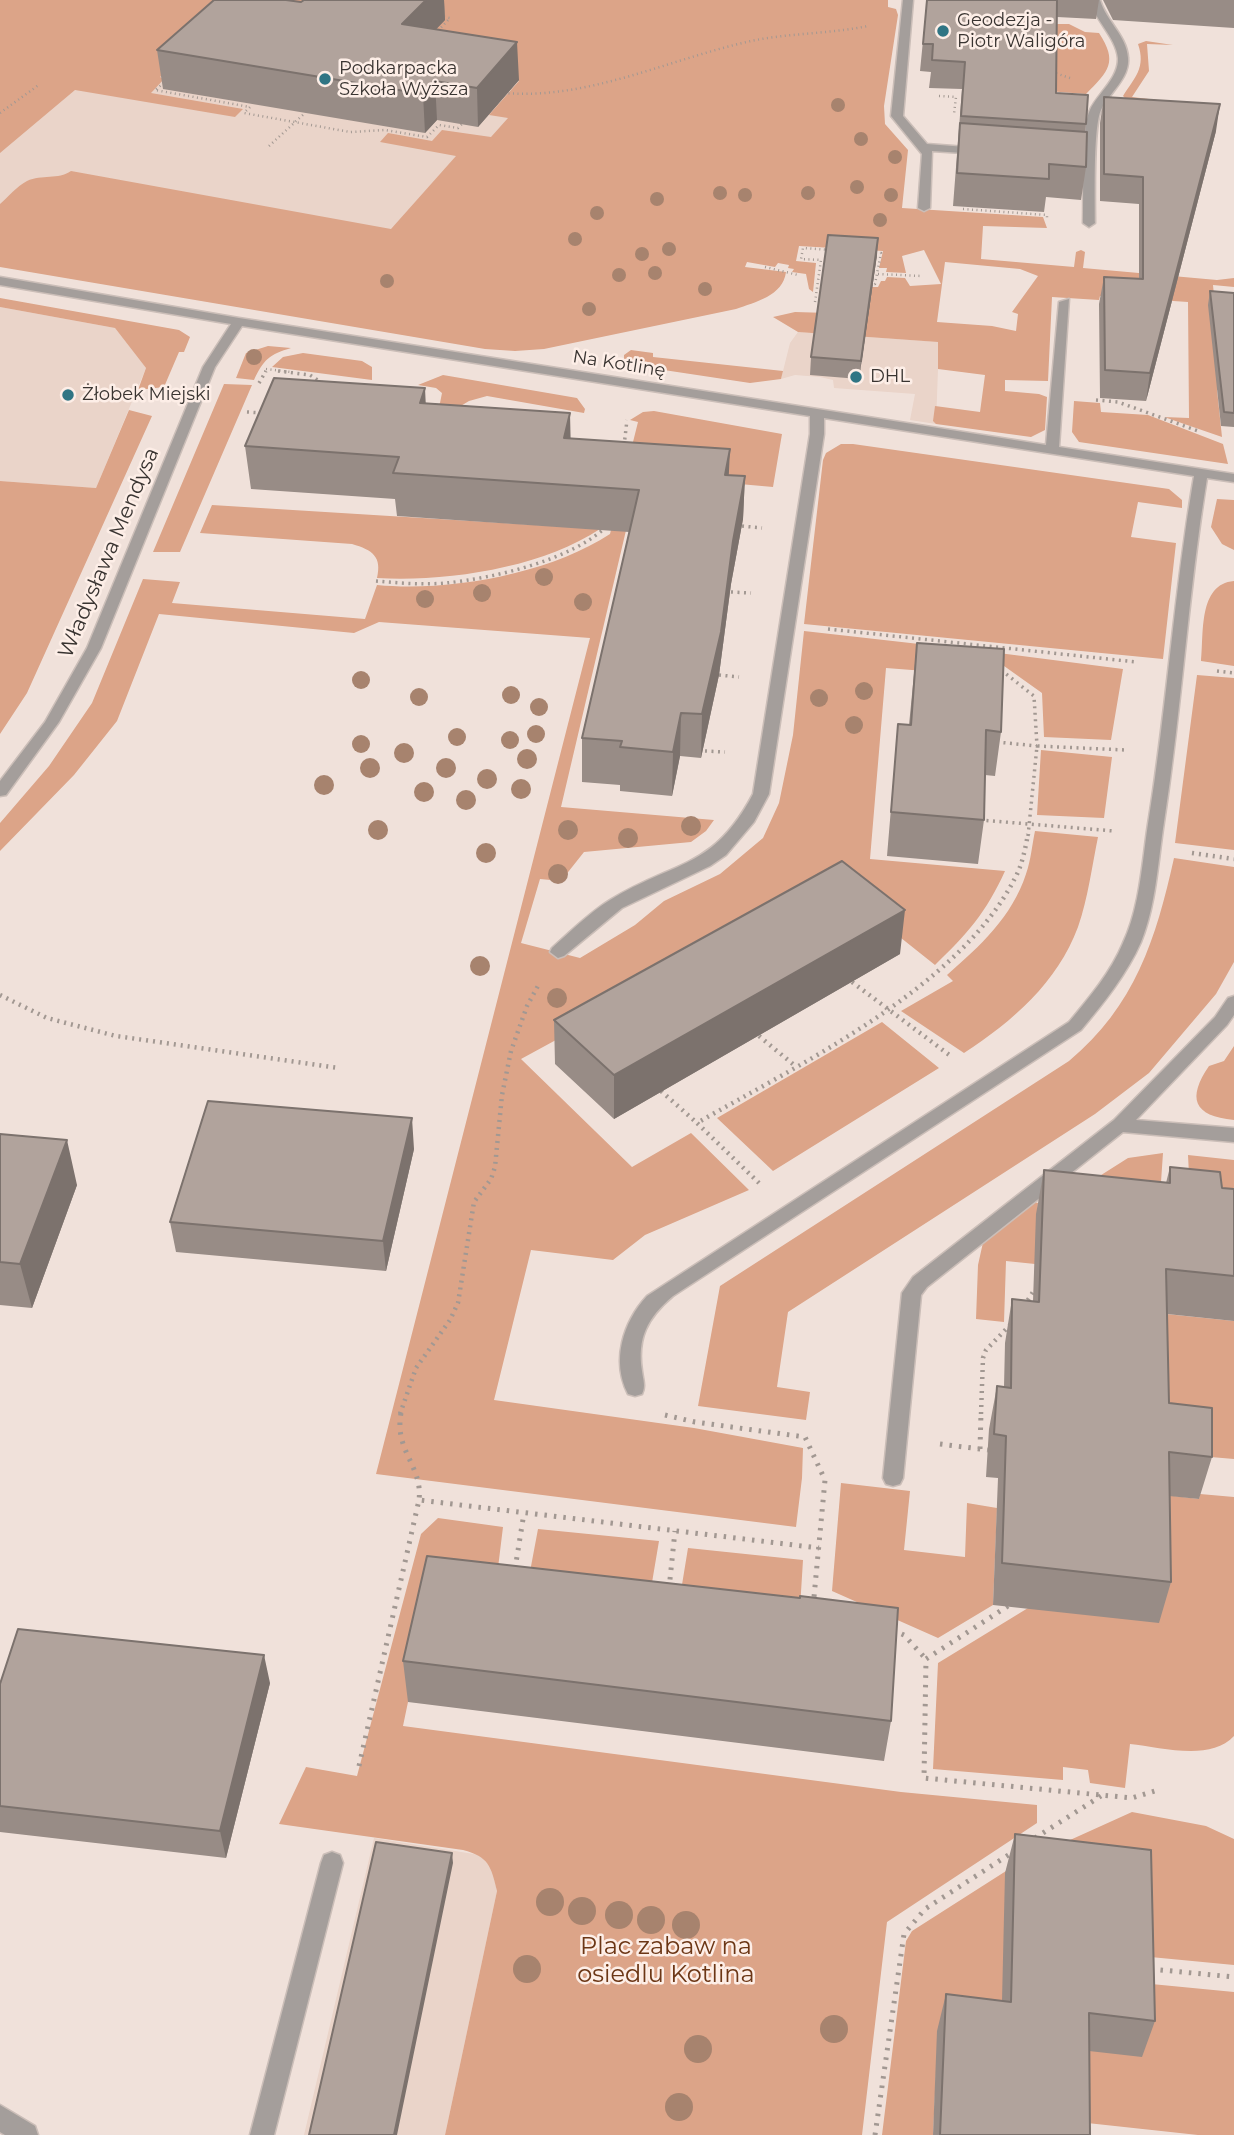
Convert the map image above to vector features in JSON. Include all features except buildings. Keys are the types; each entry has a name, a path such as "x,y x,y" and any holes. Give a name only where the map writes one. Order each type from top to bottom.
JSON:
{"street":[{"path":"908,0 908,26 897,116 904,128 925,147 929,158 924,208"},
{"path":"1089,223 1085,158 1093,112 1120,74 1124,59 1121,47 1099,12 1095,0"},
{"path":"925,147 994,152"},
{"name":"Na Kotlinę","path":"0,281 239,322 1234,478"},
{"path":"1052,450 1065,302"},
{"name":"Władysława Mendysa","path":"0,791 26,762 76,684 94,648 209,367 217,351 239,322"},
{"path":"558,952 623,899 708,862 742,830 761,794 817,434 817,413"},
{"path":"635,1388 630,1363 631,1341 634,1324 647,1305 1075,1026 1116,971 1132,943 1142,911 1167,753 1186,562 1201,473"},
{"path":"893,1478 912,1293 920,1282 1120,1125 1221,1021 1234,1002"},
{"path":"1120,1125 1234,1135"},
{"path":"262,2135 332,1863"},
{"path":"0,2117 26,2135"}],"path":[{"path":"432,38 450,18 438,16"},
{"path":"500,92 527,95 556,92 650,72 685,58 773,37 838,32 872,26 908,26"},
{"path":"1041,46 1051,46 1049,43 1076,38"},
{"path":"1045,69 1066,78"},
{"path":"171,77 155,90 250,107 244,113 350,132 385,130 427,137 439,125 458,128 467,119"},
{"path":"0,113 40,84"},
{"path":"928,95 956,97 953,120"},
{"path":"269,146 305,113"},
{"path":"967,210 1047,215 1050,226"},
{"path":"815,302 821,260 801,259 803,248 842,251"},
{"path":"866,293 868,284 876,284 881,253 868,252"},
{"path":"765,267 798,275"},
{"path":"878,274 922,276"},
{"path":"266,369 316,377 327,391"},
{"path":"1085,399 1118,402 1208,435"},
{"path":"247,412 275,414"},
{"path":"623,452 627,418 631,414"},
{"path":"376,582 447,583 504,572 589,541 603,532 609,517"},
{"path":"731,592 755,593"},
{"path":"788,625 1177,667"},
{"path":"982,656 984,646"},
{"path":"697,1123 886,1009 932,976 970,940 997,907 1015,879 1030,824 1037,746 1034,696 993,664"},
{"path":"719,675 741,677"},
{"path":"996,742 1167,753"},
{"path":"705,751 729,753"},
{"path":"979,820 1153,834"},
{"path":"359,1766 421,1485 401,1443 398,1429 401,1411 416,1368 450,1320 458,1303 474,1202 491,1179 495,1167 501,1088 512,1043 524,1010 558,952"},
{"path":"852,982 989,1084"},
{"path":"0,995 47,1018 116,1036 339,1068"},
{"path":"758,1036 794,1065"},
{"path":"662,1091 788,1211"},
{"path":"1018,1314 1033,1292"},
{"path":"981,1449 983,1358 986,1350 1014,1321"},
{"path":"635,1388 641,1402 660,1414 695,1422 805,1437 825,1480 814,1610"},
{"path":"419,1500 819,1548"},
{"path":"514,1577 524,1513"},
{"path":"668,1595 675,1531"},
{"path":"814,1597 826,1602"},
{"path":"926,1659 1007,1606"},
{"path":"883,1626 904,1635 926,1659 924,1778 1132,1798 1155,1791"},
{"path":"875,2135 904,1934 925,1909 1102,1795"},
{"path":"1141,1968 1234,1977"}],"shaded area":[{"path":"159,0 590,23 392,308 0,245 0,123"},
{"name":"Żłobek Miejski","path":"0,307 115,328 146,368 96,488 0,481"},
{"path":"798,332 939,342 936,424 910,420 915,394 834,388 833,380 820,377 795,375 781,379 790,343"},
{"path":"374,1838 480,1855 492,1869 497,1891 445,2135 304,2135"}],"green space":[{"path":"0,0 888,0 888,7 896,9 898,15 884,106 885,124 908,150 902,208 1043,217 1047,228 983,226 981,259 1074,267 1076,252 1081,250 1085,252 1083,268 1217,280 1234,278 1234,287 1213,285 1223,390 1217,390 1222,437 1164,417 1189,418 1188,302 1100,296 1099,300 1052,297 1048,381 1005,380 1005,391 1047,397 1045,430 1031,437 936,424 933,421 935,406 980,412 985,375 938,369 938,342 798,332 773,317 795,312 829,313 872,287 878,287 887,277 905,278 910,286 941,284 924,250 902,256 906,273 886,272 887,268 879,268 883,251 799,246 796,261 816,263 813,292 809,289 806,274 792,272 794,269 788,268 789,265 778,263 775,267 747,262 745,267 786,272 780,287 759,301 736,309 544,349 515,351 485,349 0,267 0,204 27,181 71,171 391,229 456,156 380,142 388,133 432,141 442,130 491,137 508,118 489,115 519,81 431,35 444,20 183,56 160,77 164,79 151,93 243,109 235,117 75,90 0,153","holes":["945,262 1020,269 1038,276 1012,312 1018,314 1016,331 992,326 937,322"]},
{"path":"1038,24 1069,24 1085,32 1099,33 1108,52 1108,66 1086,94 1022,89"},
{"path":"1146,41 1173,45 1147,44 1149,71 1132,97 1166,101 1163,102 1126,99 1123,96 1140,66 1138,44"},
{"path":"0,298 179,330 190,337 184,352 179,352 164,387 138,390 146,368 115,328 0,307"},
{"path":"268,346 291,348 268,359 254,380 236,378 246,353"},
{"path":"631,350 653,353 653,357 783,371 781,379 750,383 624,364 624,355"},
{"path":"303,353 362,361 372,367 372,380 272,367 283,357"},
{"path":"443,375 577,398 585,409 584,413 487,396 469,401 454,410 430,413 440,403 442,393 436,388 418,385"},
{"path":"224,384 252,385 180,552 153,552"},
{"path":"1074,401 1100,403 1101,412 1148,415 1223,444 1228,464 1079,442 1072,432"},
{"path":"129,410 152,416 27,693 0,734 0,481 96,488"},
{"path":"654,411 782,434 773,487 639,475 561,807 714,820 706,831 691,842 584,852 561,881 540,879 521,943 580,958 635,925 664,901 720,874 763,838 779,803 793,735 804,631 937,646 975,657 1003,677 886,668 870,859 1005,871 991,899 975,922 935,965 837,887 521,1059 632,1167 691,1133 749,1190 645,1235 613,1260 531,1250 494,1400 694,1428 803,1448 796,1527 376,1474 590,638 379,622 354,633 159,614 117,721 74,775 0,851 0,823 49,766 92,703 143,579 180,582 172,603 365,619 377,585 435,586 528,570 558,560 610,534 638,422 630,420 643,412"},
{"path":"841,444 1169,489 1182,500 1182,508 1138,502 1131,537 1176,543 1163,659 804,624 823,460 826,453"},
{"path":"1217,499 1234,500 1234,550 1222,544 1211,527"},
{"path":"212,505 600,529 550,554 493,570 433,578 377,578 378,565 374,555 352,544 200,533"},
{"path":"1234,581 1234,666 1201,661 1203,625 1209,601 1214,591 1222,584"},
{"path":"991,652 1123,669 1111,740 1044,737 1042,693 990,656"},
{"path":"1197,675 1234,678 1234,850 1175,843"},
{"path":"1041,750 1112,757 1104,818 1037,815"},
{"path":"1035,831 1098,837 1078,927 1058,966 1032,999 1000,1028 964,1053 901,1011 953,981 947,975 983,942 1004,917 1026,874"},
{"path":"1174,858 1234,867 1234,962 1216,994 1149,1073 1095,1114 788,1312 777,1387 810,1392 806,1420 698,1406 720,1286 1069,1061 1092,1040 1111,1017 1140,969 1159,916"},
{"path":"882,1022 939,1068 773,1171 717,1118"},
{"path":"1234,1046 1234,1120 1220,1118 1202,1110 1196,1096 1209,1066 1224,1061"},
{"path":"1163,1153 1159,1211 1057,1203 1128,1158"},
{"path":"1188,1155 1234,1160 1234,1235 1191,1214"},
{"path":"1030,1201 1038,1203 1035,1264 1006,1261 1004,1322 976,1319 978,1265 984,1238"},
{"path":"1156,1313 1234,1321 1234,1459 1199,1456 1157,1446"},
{"path":"841,1483 910,1491 904,1550 965,1557 967,1503 997,1508 993,1605 938,1638 832,1591"},
{"path":"1157,1494 1199,1499 1200,1494 1234,1497 1234,1736 1224,1744 1199,1751 1130,1744 1125,1788 1090,1783 1088,1770 1063,1767 1063,1780 933,1769 938,1663 1028,1608"},
{"name":"Plac zabaw na osiedlu Kotlina","path":"438,1518 503,1527 497,1576 408,1702 403,1726 901,1792 1037,1805 1037,1823 887,1922 862,2135 445,2135 497,1891 488,1864 484,1859 463,1850 279,1824 306,1767 357,1776 421,1534"},
{"path":"538,1529 659,1541 645,1624 523,1609"},
{"path":"688,1548 803,1560 800,1608 680,1597"},
{"path":"1132,1812 1206,1826 1234,1839 1234,1965 1140,1956 1001,2038 938,2031 933,2135 882,2135 906,1941 912,1931 1017,1864"},
{"path":"1141,1983 1234,1992 1234,2135 1198,2135 1078,2122 1077,2050"}],"place":[{"name":"Geodezja - Piotr Waligóra","path":"943,31"},
{"name":"Podkarpacka Szkoła Wyższa","path":"325,79"},
{"name":"DHL","path":"856,377"},
{"name":"Żłobek Miejski","path":"68,395"}]}
